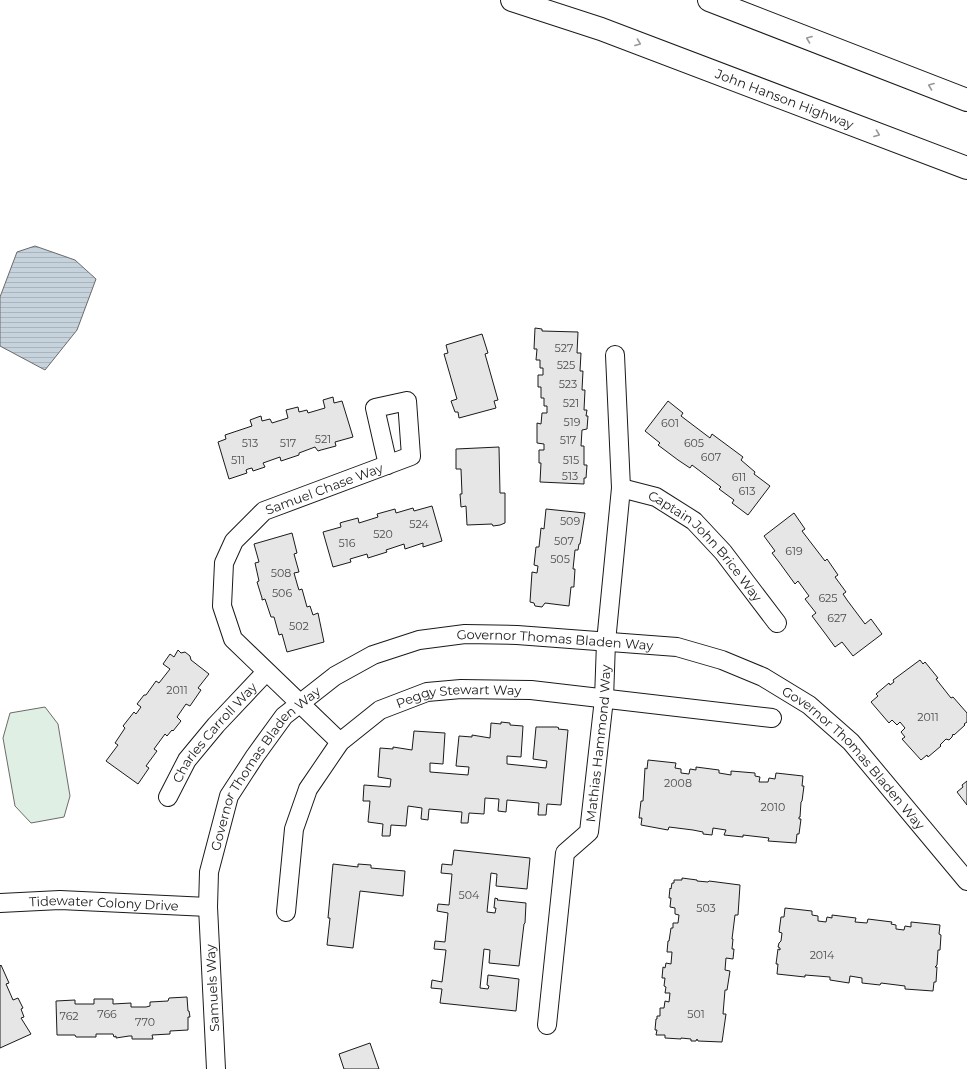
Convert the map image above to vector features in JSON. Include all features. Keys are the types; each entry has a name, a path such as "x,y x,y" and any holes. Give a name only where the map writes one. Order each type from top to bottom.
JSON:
{"highway":[{"path":"512,0 601,29"},
{"path":"538,0 601,29"},
{"path":"709,0 967,100"},
{"name":"John Hanson Highway","path":"601,29 967,168"}],"street":[{"path":"606,642 621,488 615,355"},
{"name":"Samuel Chase Way","path":"340,742 233,639 222,606 224,563 234,541 264,511 388,465"},
{"name":"Captain John Brice Way","path":"621,488 656,496 694,521 723,552 777,623"},
{"name":"Governor Thomas Bladen Way","path":"208,908 209,872 229,796 255,756 284,716 335,676 374,655 419,640 465,634 509,635 677,647 722,660 763,677 809,705 850,742 967,881"},
{"name":"Mathias Hammond Way","path":"547,1025 565,853 589,832 604,699 606,642"},
{"name":"Charles Carroll Way","path":"168,797 187,760 216,725 266,672"},
{"name":"Peggy Stewart Way","path":"286,912 294,829 308,789 340,742 380,710 427,692 461,689 531,690 772,718"},
{"name":"Tidewater Colony Drive","path":"1,897 208,908"},
{"name":"Samuels Way","path":"208,908 216,1069"}],"green space":[{"path":"45,707 58,724 70,796 64,817 31,823 15,806 3,738 10,713"}],"shaded area":[{"path":"35,246 75,260 96,279 77,330 45,370 0,346 0,297 17,252"}],"building":[{"path":"535,328 542,329 542,331 578,332 577,353 581,353 580,371 583,371 582,390 585,390 584,410 587,410 586,416 588,416 587,429 582,430 581,446 584,446 584,465 587,465 584,484 540,482 541,463 539,463 539,450 544,450 544,444 537,443 537,423 541,424 542,413 547,413 547,406 544,406 544,398 541,398 541,387 538,387 538,375 543,375 543,368 540,368 540,360 536,360 537,349 534,349"},
{"path":"482,334 488,353 485,354 498,400 494,401 496,408 459,418 458,412 455,412 451,401 457,399 444,354 448,353 446,345"},
{"path":"333,397 334,403 342,401 353,437 335,442 336,446 318,451 315,447 299,453 299,455 281,461 280,457 263,463 265,467 253,471 252,468 248,469 246,470 247,473 229,479 218,442 226,439 225,435 252,426 250,420 261,416 262,421 270,419 272,423 288,418 286,410 298,407 299,412 307,410 308,413 325,408 323,400"},
{"path":"668,401 683,413 681,416 710,438 712,434 743,457 741,460 755,472 754,474 770,486 748,515 732,503 734,500 719,489 721,487 692,465 690,468 678,460 658,445 660,443 645,431"},
{"path":"499,447 500,493 505,493 505,523 493,526 492,524 467,525 466,506 461,507 461,469 456,469 456,449"},
{"path":"432,506 442,541 423,547 423,543 405,549 404,544 386,550 387,552 368,558 367,554 350,559 351,562 333,567 323,532 341,527 340,523 343,522 358,518 359,523 378,517 377,514 395,509 396,513 413,508 414,511"},
{"path":"546,509 585,513 580,544 578,550 575,550 573,569 575,569 574,587 571,587 569,606 545,603 542,607 535,606 534,603 530,602 532,572 537,573 538,566 534,565 536,547 539,547 541,528 544,529"},
{"path":"794,513 805,529 802,531 825,561 827,559 838,575 835,577 846,592 843,594 847,600 865,624 871,619 882,634 853,656 842,642 835,647 812,616 816,613 805,599 809,596 798,581 795,584 772,553 775,551 764,536"},
{"path":"292,533 297,553 294,554 299,572 294,573 298,587 299,590 302,589 307,607 310,606 313,615 318,613 324,642 287,652 282,634 279,635 274,617 271,617 265,599 262,600 257,582 259,581 255,563 259,562 254,544"},
{"path":"178,650 181,653 185,652 190,656 191,660 209,674 198,688 201,690 190,706 186,704 177,717 181,721 167,736 165,734 154,749 157,751 146,766 149,768 138,784 106,761 118,745 115,743 125,728 123,726 134,712 136,714 141,707 137,704 144,695 146,695 156,681 159,683 170,669 163,664 170,654 174,657"},
{"path":"920,660 923,664 925,662 951,698 953,697 967,713 967,722 964,724 965,725 954,735 953,734 949,740 946,739 940,745 941,746 928,757 927,755 921,760 902,739 905,737 901,732 905,728 900,722 897,725 892,720 889,723 871,702 878,696 876,694 889,683 890,685 894,682 893,680"},
{"path":"501,722 510,723 510,725 523,726 521,757 507,756 507,764 546,768 547,761 533,759 536,727 557,727 559,728 558,729 568,730 561,805 547,804 546,815 538,815 539,803 507,800 506,812 498,811 499,799 485,798 484,814 469,813 468,823 461,823 462,812 429,809 428,820 421,819 422,808 408,806 406,826 391,825 390,836 382,836 383,824 368,822 370,801 363,801 364,785 390,787 391,779 378,777 380,748 393,749 393,747 412,750 414,731 445,733 443,764 430,763 430,772 468,775 469,767 456,766 459,736 472,737 472,735 490,738 491,723 501,724"},
{"path":"648,760 676,763 675,768 681,769 681,773 689,774 690,769 696,770 696,767 719,770 719,773 731,775 731,771 755,773 755,776 760,777 759,782 768,782 769,778 775,779 776,773 803,776 802,786 804,786 799,817 799,819 801,819 796,843 768,841 769,838 743,835 743,837 724,835 726,830 713,828 712,835 703,834 703,832 693,830 669,827 668,830 641,825 642,818 639,818 641,801 643,801 645,768 647,769"},
{"path":"967,781 967,805 957,792"},
{"path":"454,850 530,858 527,889 496,886 497,874 491,873 487,912 495,913 495,898 498,899 497,900 526,903 525,923 519,966 489,963 490,950 484,949 480,988 488,989 488,975 519,979 516,1011 440,1003 442,989 431,988 432,980 442,982 446,950 434,949 435,941 445,942 448,913 437,911 438,904 449,905 452,874 441,873 442,864 452,865"},
{"path":"333,864 358,867 358,864 371,865 371,868 405,871 403,896 360,891 353,948 327,945"},
{"path":"682,878 740,885 738,915 735,915 732,939 732,949 734,949 733,959 726,958 725,970 730,971 727,990 725,990 723,1014 726,1014 722,1042 698,1041 697,1039 696,1041 691,1041 691,1039 665,1038 665,1035 656,1035 656,1019 657,1016 660,1016 660,1008 664,1008 665,1001 669,1002 670,993 665,993 665,978 662,978 663,967 665,968 666,963 671,964 672,952 667,952 668,941 671,928 673,928 673,923 678,923 679,915 675,914 675,908 670,907 670,888 671,889 674,880 682,880"},
{"path":"785,908 812,911 812,915 818,916 818,921 826,922 827,917 832,918 832,915 856,918 855,922 867,923 868,919 892,922 891,924 896,925 896,929 904,930 905,926 911,927 911,922 940,925 940,950 938,950 937,965 935,967 937,967 936,982 934,982 933,991 905,989 905,986 881,983 880,985 862,983 862,978 850,976 849,983 830,980 830,977 805,975 805,977 777,974 778,964 776,964 778,949 780,950 778,947 781,941 782,933 779,932 781,917 784,917"},
{"path":"1,965 9,983 6,984 13,1000 18,998 23,1008 21,1009 24,1017 21,1018 31,1034 0,1048 0,966"},
{"path":"187,997 190,1017 188,1017 188,1030 170,1031 170,1034 152,1035 153,1039 132,1039 132,1036 116,1038 113,1034 96,1034 96,1037 57,1035 56,1001 75,1000 75,1004 94,1004 94,999 113,999 113,1004 131,1003 131,1007 146,1007 150,1006 150,1002 168,1001 169,998"},
{"path":"370,1043 379,1069 344,1069 339,1054"}]}
